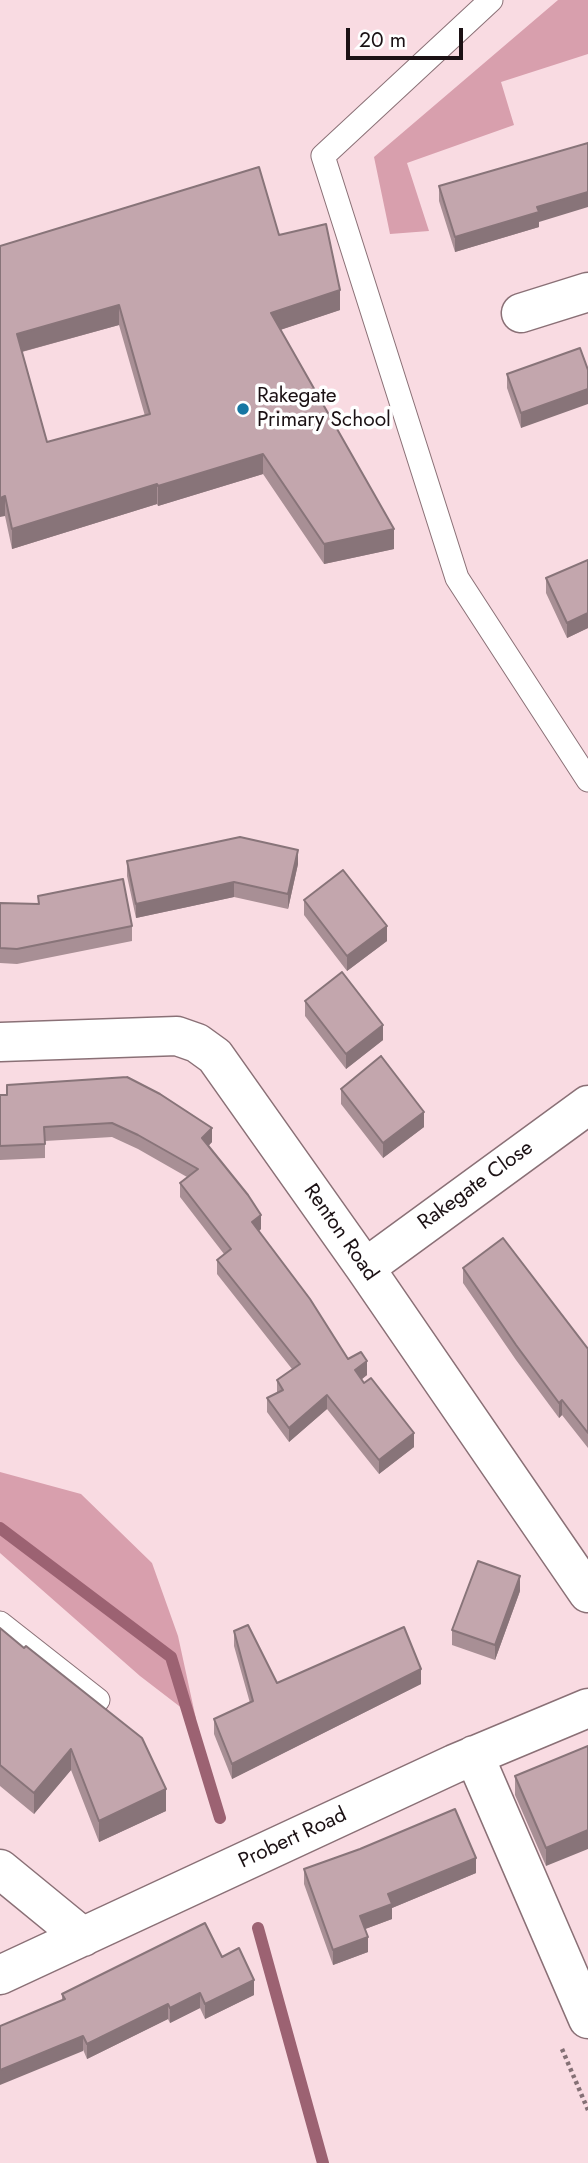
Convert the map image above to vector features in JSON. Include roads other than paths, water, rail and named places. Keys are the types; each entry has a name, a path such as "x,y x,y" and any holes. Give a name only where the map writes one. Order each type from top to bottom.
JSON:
{"street":[{"path":"521,313 588,292"},
{"name":"Renton Road","path":"0,1042 177,1036 197,1043 215,1056 365,1268 588,1593"},
{"name":"Rakegate Close","path":"365,1268 588,1105"},
{"name":"Probert Road","path":"0,1975 474,1755 588,1708"},
{"path":"474,1755 588,2019"},
{"path":"0,1869 83,1937"}],"lane":[{"path":"491,0 323,156 457,578 588,780"},
{"path":"0,1623 98,1700"}],"waterway":[{"path":"0,1528 171,1657 220,1818"},
{"path":"258,1928 323,2163"}],"place":[{"name":"Rakegate Primary School","path":"243,409"}]}
